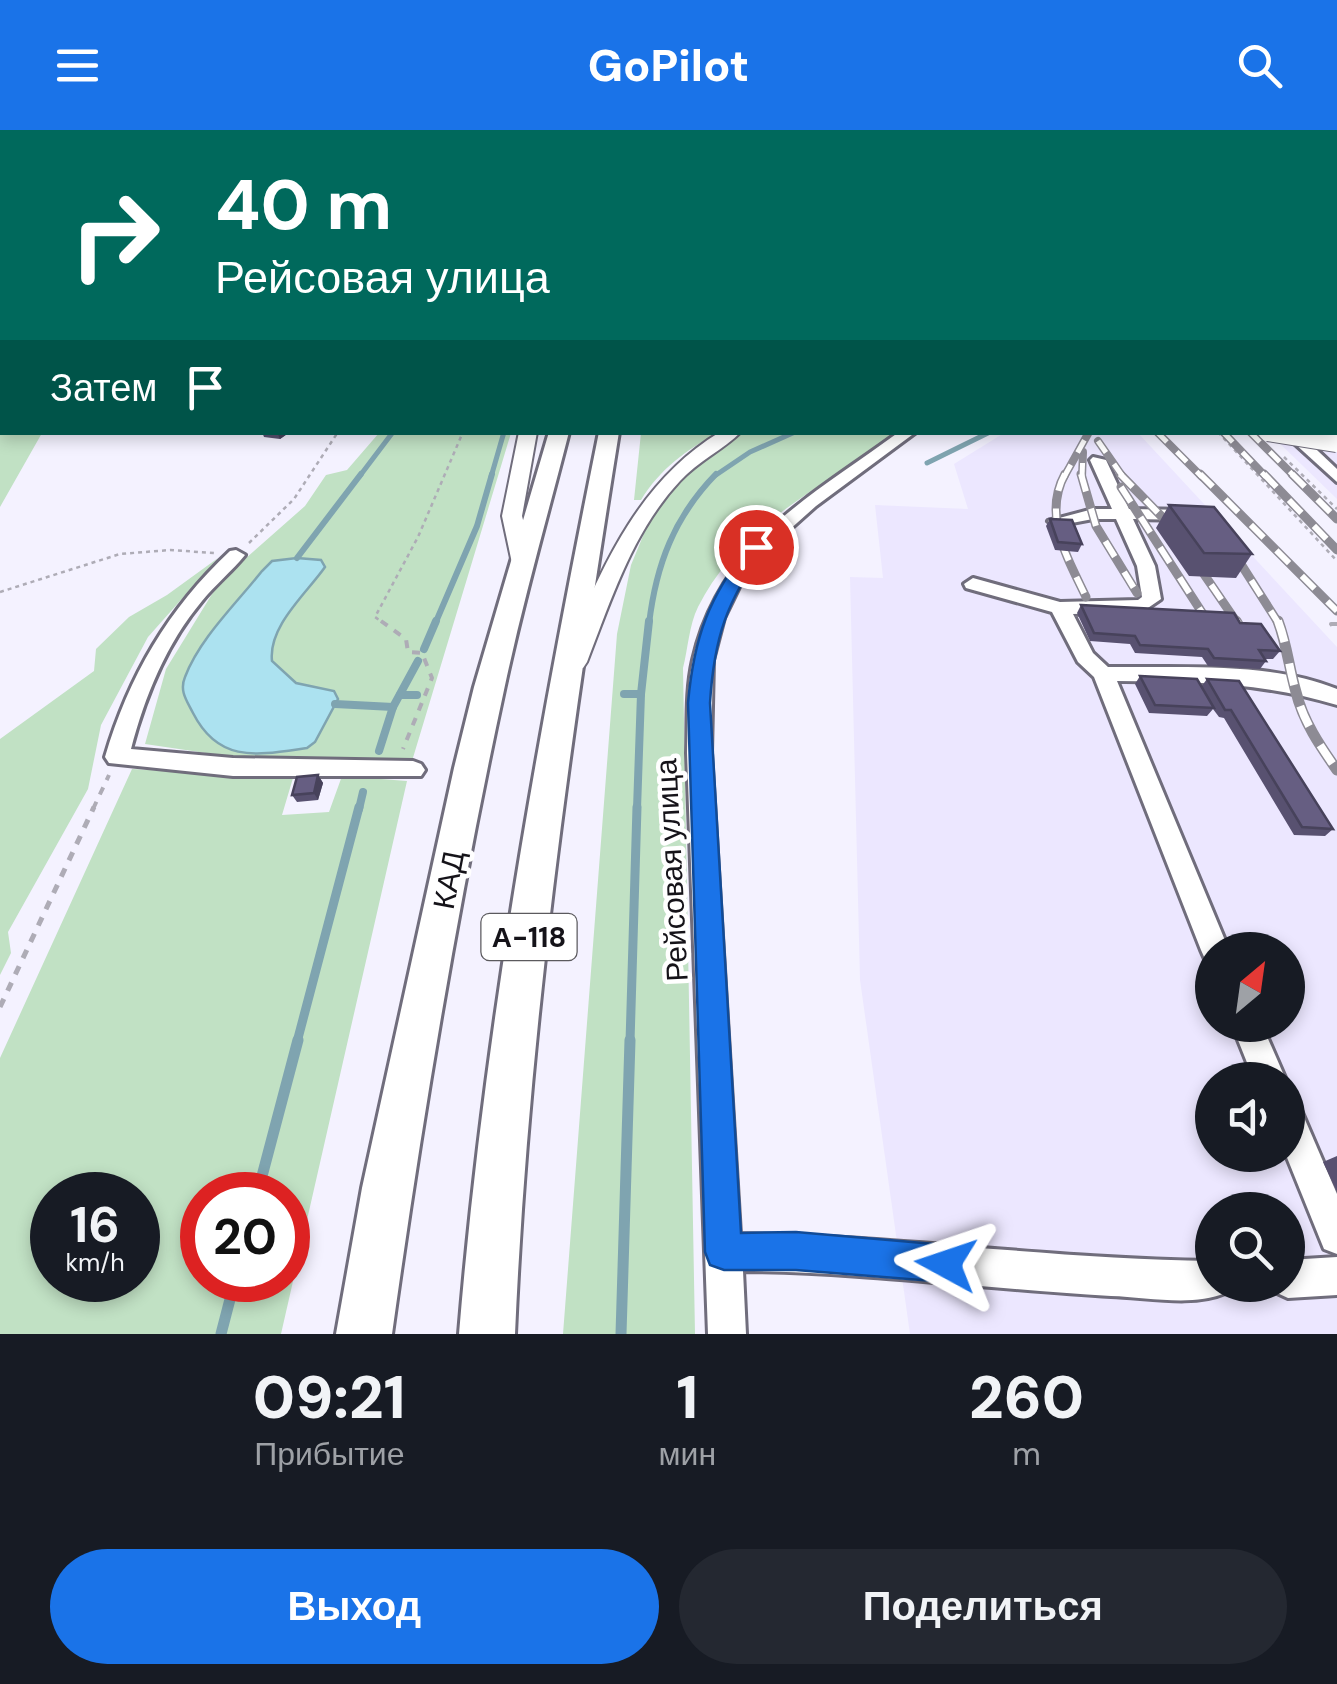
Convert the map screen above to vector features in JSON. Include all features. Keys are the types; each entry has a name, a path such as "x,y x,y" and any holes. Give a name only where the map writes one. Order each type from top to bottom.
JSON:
{"highway":[{"name":"КАД","path":"364,1334 387,1188 471,768 558,435"},
{"name":"А-118","path":"487,1334 496,1188 563,686 608,435"}],"main road":[{"path":"523,563 512,516 527,435"},
{"path":"563,686 646,505 688,460 728,435"},
{"path":"1287,435 1337,443"}],"street":[{"name":"Рейсовая улица","path":"728,1334 699,753 702,662 720,601 756,547 794,514 905,435"},
{"path":"1293,435 1337,478"},
{"path":"974,584 1060,608 1142,606 1152,600 1146,566 1098,460"},
{"path":"1056,521 1092,514 1192,515"},
{"path":"236,554 184,609 141,679 118,757 234,767 404,770"},
{"path":"1060,608 1084,658 1103,674 1208,932"},
{"path":"1103,674 1184,675 1294,684 1321,687 1337,697"},
{"path":"1305,1160 1337,1236"},
{"path":"724,1252 796,1251 1134,1280 1195,1280"},
{"path":"1305,1278 1337,1276"}],"path":[{"path":"0,592 131,552 236,554 294,499 336,435"},
{"path":"404,770 413,718 433,680 422,653 408,652 403,635 375,617 418,537 463,435"},
{"path":"1221,435 1337,561"},
{"path":"1285,458 1337,509"},
{"path":"1337,624 1331,624 1337,631"},
{"path":"0,1007 118,757"}],"shaded area":[{"path":"1001,435 1140,435 1337,647 1337,1334 910,1334 860,980 850,577 883,578 875,505 968,509 954,464"},
{"path":"1271,435 1337,435 1337,499"}],"green space":[{"path":"0,435 41,435 0,507"},
{"path":"377,435 510,435 412,761 233,757 145,744 166,669 220,581 305,506 326,475 347,470"},
{"path":"641,435 714,435 675,461 641,500 634,500"},
{"path":"738,435 891,435 786,509 737,551 698,607 691,629 683,668 695,1334 563,1334 617,634 631,565 650,519 670,486 709,451"},
{"path":"218,558 148,637 101,725 88,789 8,932 11,953 0,975 0,739 94,671 96,649 129,617"},
{"path":"132,769 293,778 282,815 329,812 342,776 407,781 310,1207 310,1172 180,1172 180,1302 288,1302 281,1334 0,1334 0,1058"}],"water":[{"path":"321,560 325,567 282,623 272,648 272,661 296,683 334,691 338,699 315,742 307,748 256,753 228,748 203,729 186,700 183,682 209,635 262,571 272,561"}],"building":[{"path":"1169,505 1214,507 1252,554 1204,553"},
{"path":"1050,519 1072,520 1082,544 1058,542"},
{"path":"1081,605 1234,613 1240,623 1261,624 1280,651 1259,650 1266,661 1214,658 1208,649 1140,645 1135,636 1094,633"},
{"path":"1140,676 1197,679 1214,708 1155,705"},
{"path":"1207,679 1239,681 1333,829 1302,827 1231,710 1225,710"},
{"path":"318,775 314,793 292,795 297,777"}],"waterway":[{"path":"359,477 391,435"},
{"path":"491,477 503,435"},
{"path":"714,477 750,452 788,435"},
{"path":"927,463 984,435"},
{"path":"297,558 361,474"},
{"path":"435,624 477,526 492,474"},
{"path":"649,624 669,543 689,507 714,477"},
{"path":"424,649 436,621"},
{"path":"641,694 649,621"},
{"path":"393,707 418,661"},
{"path":"624,694 641,694"},
{"path":"637,809 641,694"},
{"path":"400,695 417,695"},
{"path":"335,704 393,707"},
{"path":"379,751 393,707"},
{"path":"359,809 363,792"},
{"path":"297,1042 359,807"},
{"path":"630,1042 637,807"},
{"path":"263,1172 298,1040"},
{"path":"621,1334 630,1040"},
{"path":"221,1334 229,1302"}],"railway":[{"path":"1064,477 1087,435"},
{"path":"1160,435 1202,477"},
{"path":"1226,435 1266,477"},
{"path":"1253,435 1337,519"},
{"path":"1098,441 1123,477"},
{"path":"1082,477 1083,452"},
{"path":"1065,474 1056,506 1057,521 1065,552 1086,597"},
{"path":"1081,474 1096,526 1137,593"},
{"path":"1120,474 1171,526 1236,622"},
{"path":"1200,474 1337,611"},
{"path":"1264,474 1337,550"},
{"path":"1121,487 1203,614"},
{"path":"1232,550 1279,624"},
{"path":"1236,622 1239,626"},
{"path":"1279,624 1303,713 1337,770"}],"route":[{"path":"756,547 730,582 712,620 702,662 699,703 724,1252 796,1251 946,1264"}]}
